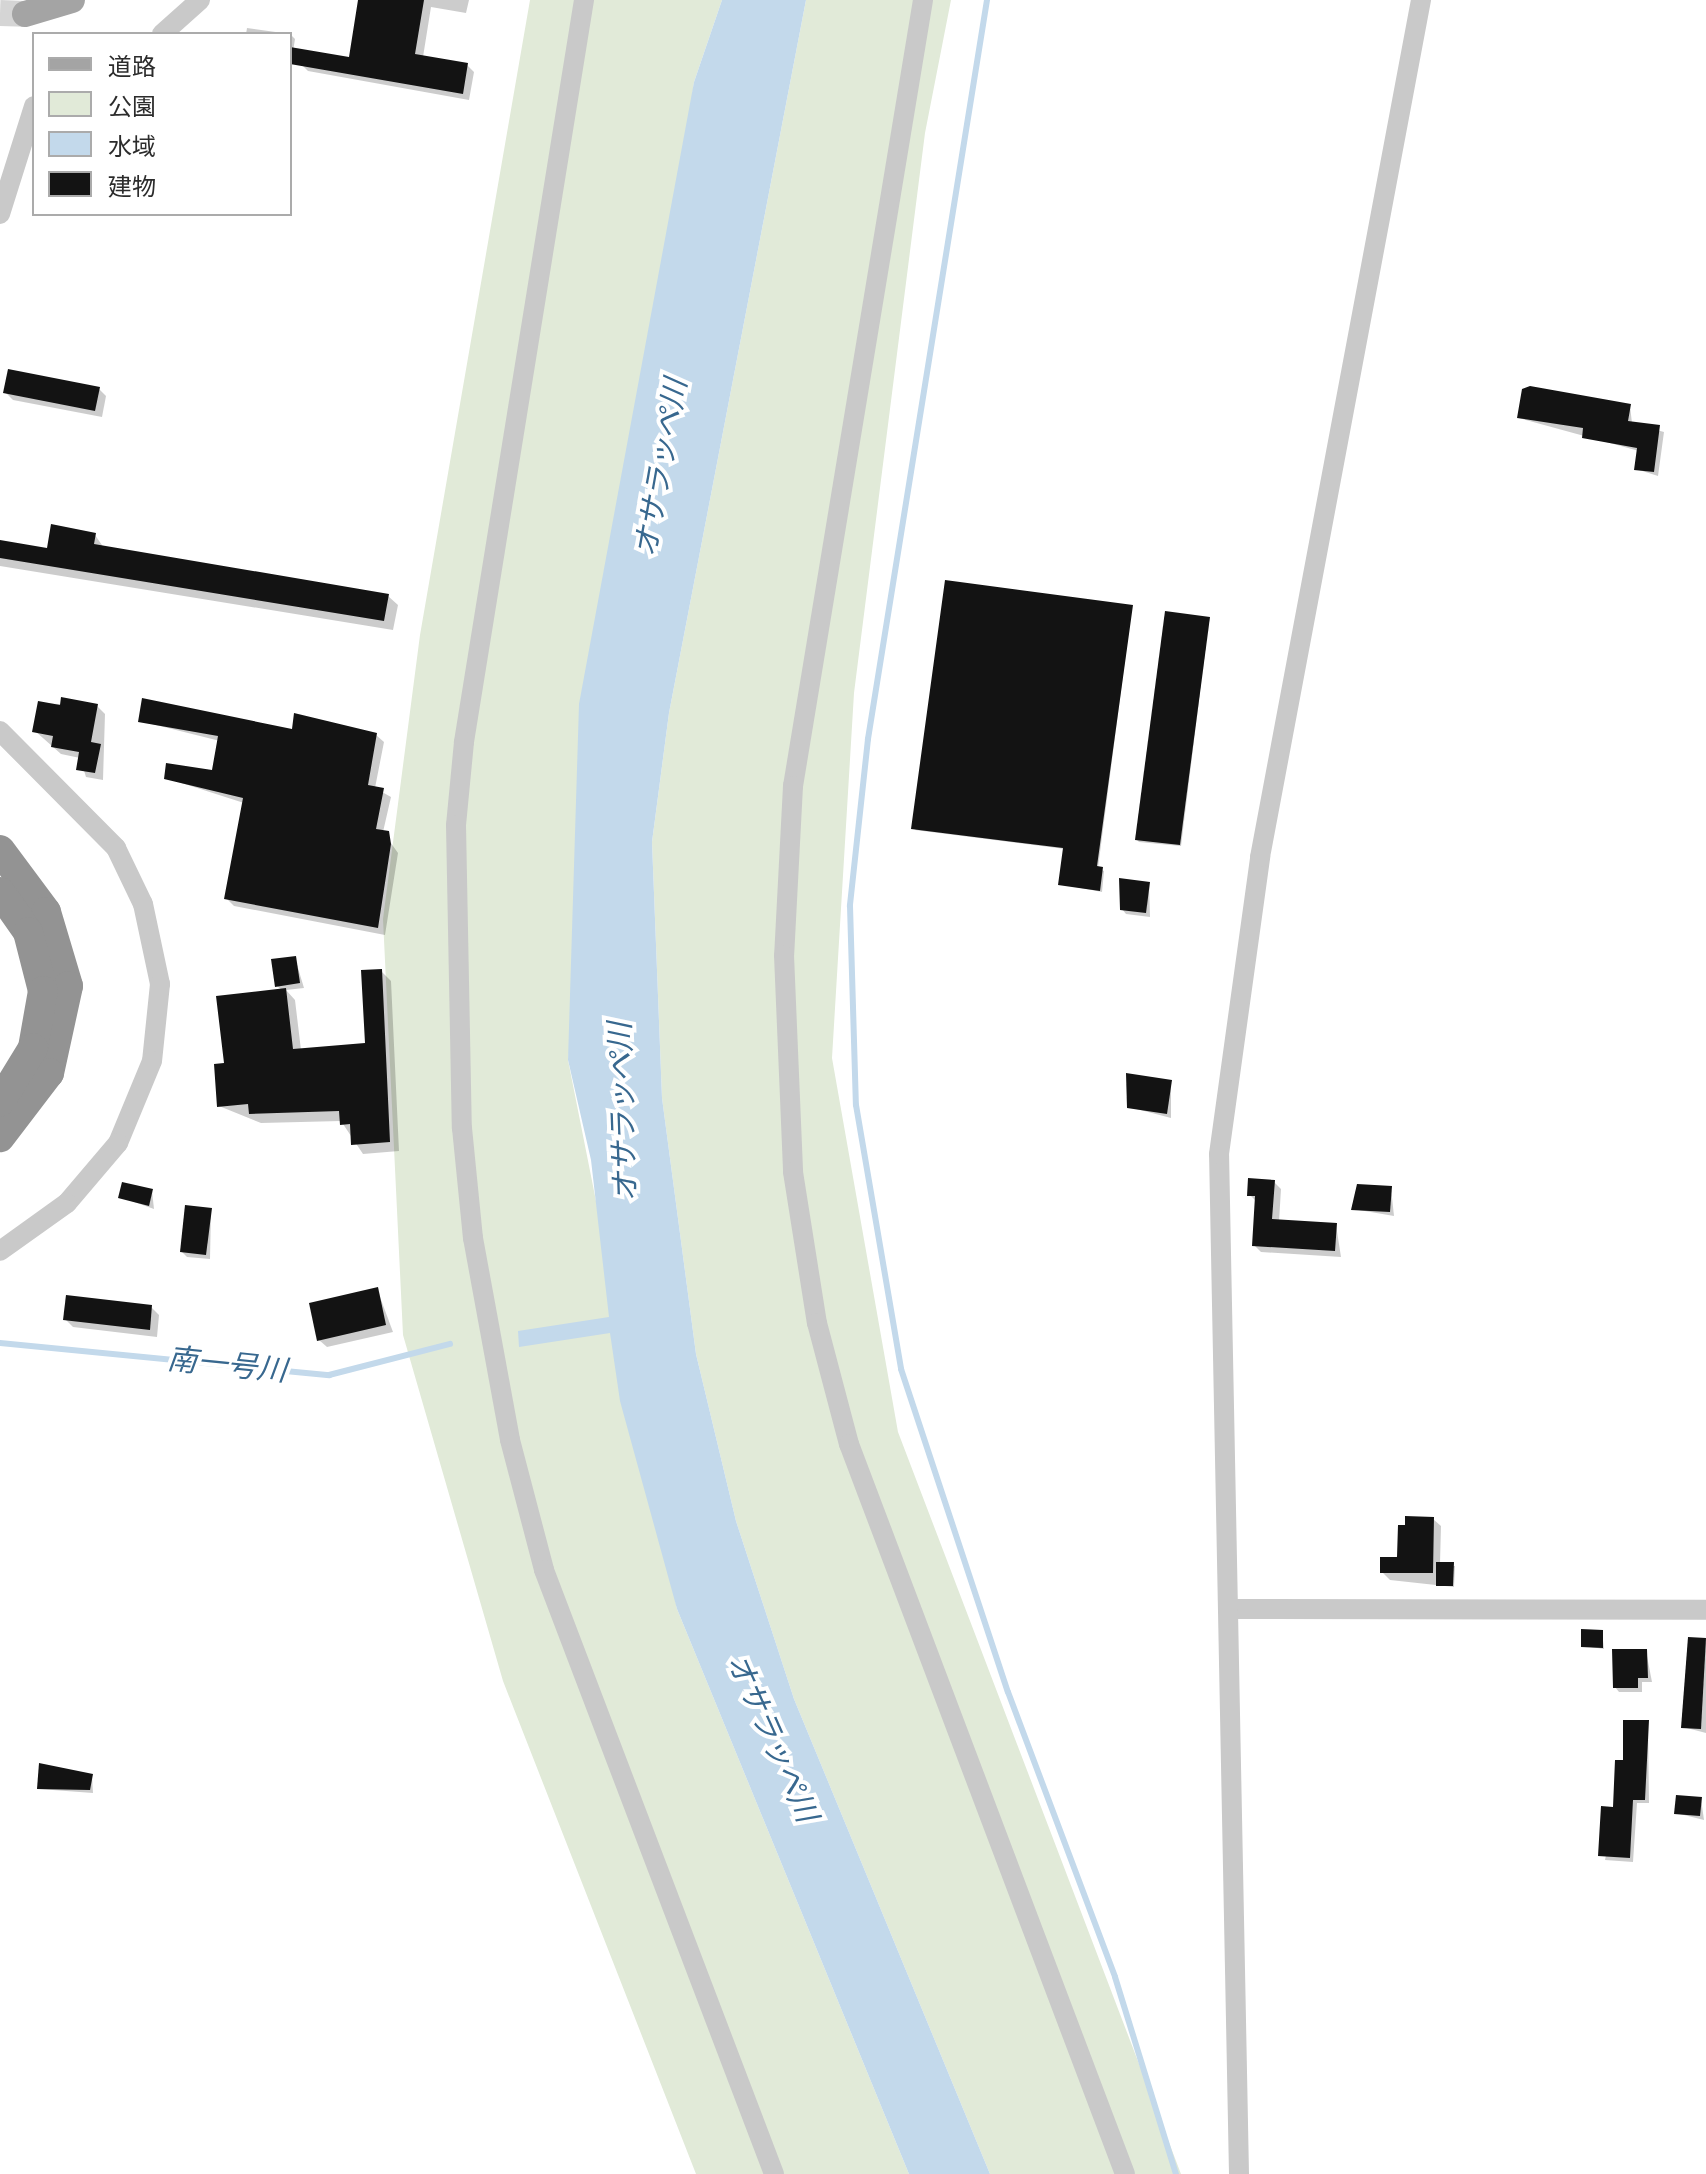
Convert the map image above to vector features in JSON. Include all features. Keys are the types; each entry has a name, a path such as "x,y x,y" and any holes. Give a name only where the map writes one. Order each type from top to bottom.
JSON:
{"highway":[{"path":"0,850 46,912 68,986 49,1073 0,1137"},
{"path":"0,892 28,932 43,991 33,1048 0,1102"}],"main road":[{"path":"25,14 72,0"}],"street":[{"path":"164,32 200,0"},
{"path":"584,0 464,742 456,825 462,1128 473,1238 510,1440 544,1570 774,2174"},
{"path":"923,0 793,786 784,955 793,1172 817,1323 849,1444 1125,2174"},
{"path":"1239,2174 1219,1154 1226,1078 1263,841 1421,0"},
{"path":"0,214 32,112"},
{"path":"0,731 116,848 147,915 160,984 152,1061 118,1143 84,1188 0,1251"},
{"path":"1230,1609 1706,1610"}],"green space":[{"path":"530,0 722,0 694,82 568,1060 677,1609 909,2174 696,2174 503,1681 403,1335 383,919 420,635"},
{"path":"806,0 951,0 925,133 854,693 832,1058 898,1432 1181,2174 990,2174 794,1699 736,1521 696,1354 662,1098 652,842 669,713"}],"water":[{"name":"オサラッペ川","path":"722,0 806,0 669,713 652,842 662,1098 696,1354 736,1521 794,1699 990,2174 909,2174 677,1609 620,1401 610,1333 519,1347 518,1331 609,1317 591,1160 568,1060 579,704 694,82"}],"building":[{"path":"358,0 424,0 415,54 468,63 463,94 292,64 292,47 349,57"},
{"path":"8,369 100,387 95,411 3,393"},
{"path":"1530,386 1631,404 1628,421 1660,425 1654,472 1634,470 1637,448 1582,438 1583,428 1517,418 1522,389"},
{"path":"51,524 96,533 94,544 389,594 384,621 0,558 0,540 47,548"},
{"path":"945,580 1133,605 1097,866 1103,867 1100,891 1058,885 1063,848 911,829"},
{"path":"1165,611 1210,617 1180,845 1135,840"},
{"path":"61,697 98,704 91,742 101,744 95,773 76,770 79,752 51,747 53,736 32,732 38,701 60,705"},
{"path":"142,698 292,729 294,713 377,733 368,785 384,788 376,829 389,831 391,844 378,928 224,899 243,798 164,779 166,763 212,770 218,736 138,722"},
{"path":"1119,878 1150,882 1146,913 1120,910"},
{"path":"296,956 300,983 275,987 271,959"},
{"path":"382,969 390,1142 351,1145 350,1124 340,1125 339,1111 249,1114 248,1104 217,1107 214,1064 224,1063 216,996 286,988 293,1049 365,1043 361,970"},
{"path":"1126,1073 1172,1080 1167,1114 1127,1108"},
{"path":"1248,1178 1275,1180 1272,1219 1337,1223 1335,1251 1252,1246 1255,1196 1247,1196"},
{"path":"122,1182 153,1189 149,1206 118,1198"},
{"path":"1357,1184 1392,1186 1390,1212 1351,1210"},
{"path":"185,1205 212,1208 206,1255 180,1252"},
{"path":"378,1287 386,1325 317,1341 309,1303"},
{"path":"66,1295 152,1305 150,1330 63,1320"},
{"path":"1405,1516 1434,1517 1433,1573 1380,1573 1380,1557 1397,1557 1398,1525 1405,1525"},
{"path":"1436,1562 1454,1562 1453,1586 1436,1586"},
{"path":"1581,1629 1603,1630 1603,1648 1581,1647"},
{"path":"1688,1637 1706,1638 1701,1729 1681,1728"},
{"path":"1612,1649 1647,1649 1648,1678 1638,1678 1638,1688 1613,1688"},
{"path":"1623,1720 1649,1720 1645,1800 1633,1800 1630,1858 1598,1856 1601,1806 1613,1807 1615,1760 1623,1760"},
{"path":"39,1763 93,1774 90,1790 37,1789"},
{"path":"1676,1795 1702,1797 1700,1816 1674,1814"}],"waterway":[{"path":"987,0 868,739 850,906 856,1105 901,1369 1008,1692 1115,1977 1176,2174"},
{"name":"南一号川","path":"0,1343 329,1375 450,1344"}],"tunnel":[{"path":"0,13 25,14"}]}
